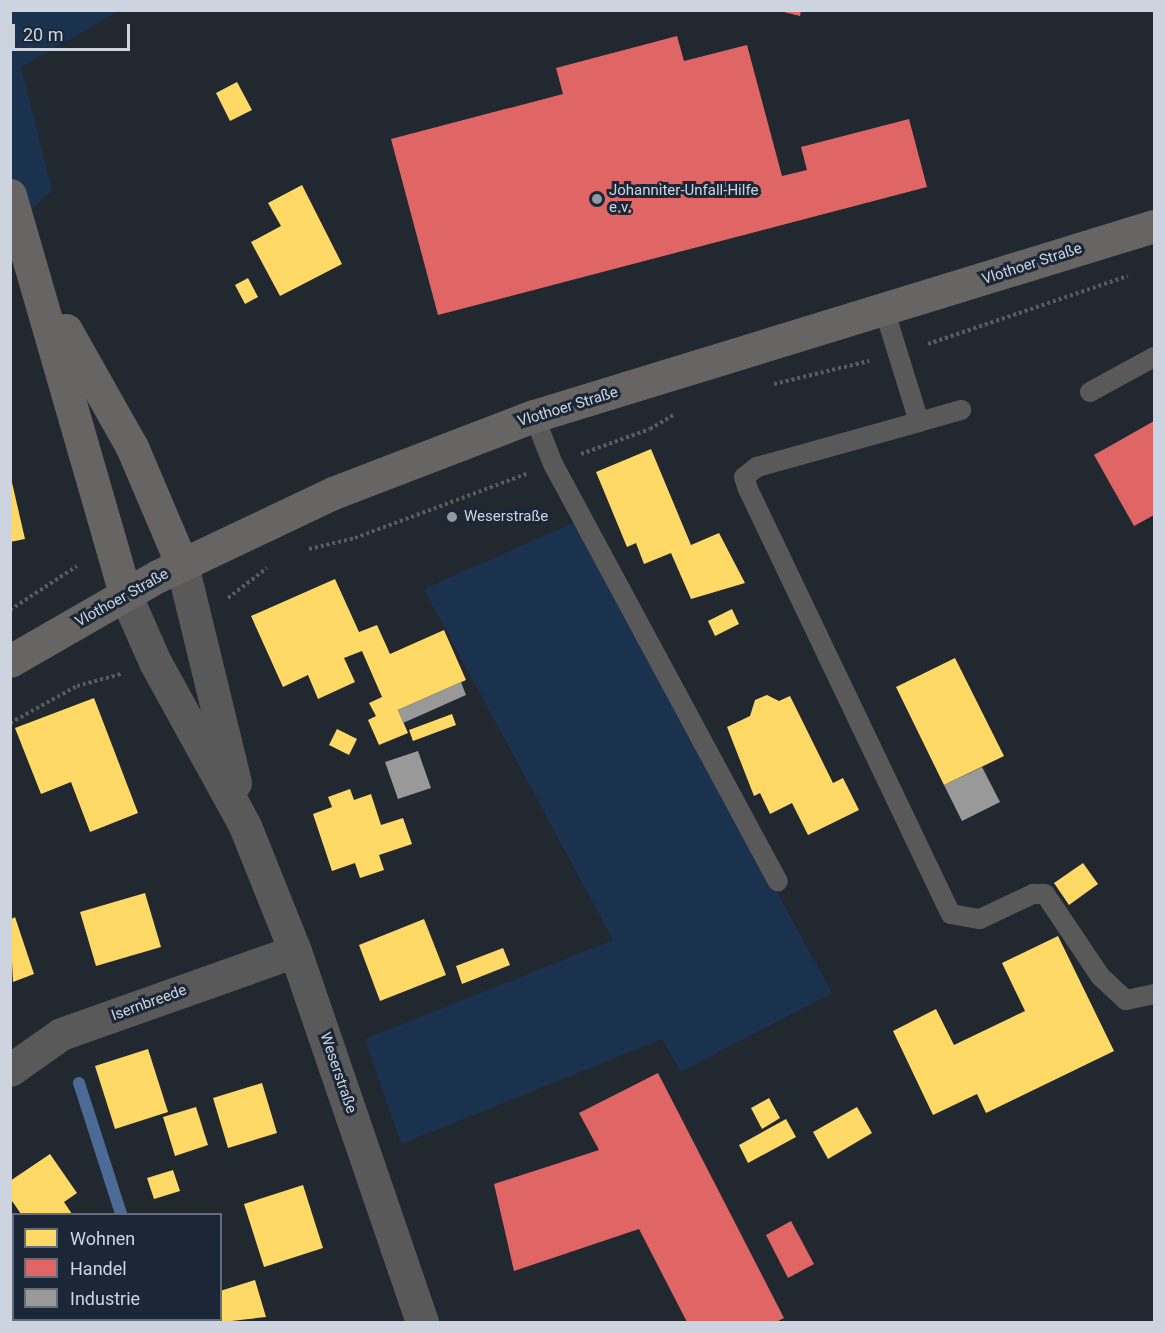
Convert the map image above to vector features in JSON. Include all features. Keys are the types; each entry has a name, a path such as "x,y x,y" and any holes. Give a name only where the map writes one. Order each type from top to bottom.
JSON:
{"main road":[{"name":"Weserstraße","path":"10,195 38,279 125,594"},
{"name":"Vlothoer Straße","path":"10,661 125,594 333,493 534,416 1153,231"},
{"name":"Weserstraße","path":"38,279 132,447 182,565"}],"street":[{"name":"Weserstraße","path":"182,565 245,826"},
{"name":"Weserstraße","path":"125,594 155,662 245,826 295,951 422,1323"},
{"name":"Isernbreede","path":"10,1070 61,1034 295,951"}],"lane":[{"path":"885,312 919,422"},
{"path":"1090,392 1155,357"},
{"path":"961,410 757,467 744,477 951,914 980,919 1033,894 1045,894 1100,976 1126,1000 1155,994"},
{"path":"534,416 553,464 778,881"}],"path":[{"path":"10,610 75,570"}],"shaded area":[{"path":"11,11 119,11 21,67 52,191 11,226"},
{"path":"575,522 832,993 681,1072 662,1039 401,1144 365,1039 613,940 424,589"}],"building: Wohnen":[{"path":"237,82 252,110 230,121 216,93"},
{"path":"302,185 342,264 280,296 251,242 281,226 268,203"},
{"path":"248,278 258,297 245,304 235,285"},
{"path":"651,449 691,545 719,533 745,583 691,599 671,553 644,564 636,543 627,547 596,472"},
{"path":"10,474 25,539 10,542"},
{"path":"335,579 359,632 377,625 390,654 444,630 466,680 398,710 408,733 379,745 368,720 376,716 369,703 382,697 362,651 344,658 355,682 318,699 308,675 283,687 251,616"},
{"path":"732,609 739,624 715,636 708,621"},
{"path":"955,658 1004,756 944,785 896,687"},
{"path":"767,695 779,701 790,696 833,783 843,778 859,810 808,835 792,803 770,814 760,793 754,796 727,727 750,716 755,700"},
{"path":"94,698 138,813 90,832 71,782 41,794 15,728"},
{"path":"452,714 456,725 413,741 409,730"},
{"path":"337,729 357,739 349,755 329,745"},
{"path":"350,789 354,800 371,794 381,825 403,818 412,844 379,855 384,870 360,878 355,863 332,871 313,814 332,807 328,797"},
{"path":"1083,863 1098,884 1069,905 1054,883"},
{"path":"145,893 161,947 96,966 80,912"},
{"path":"15,917 34,974 13,982 10,920"},
{"path":"424,919 446,975 380,1001 359,945"},
{"path":"1058,936 1114,1051 986,1113 977,1094 933,1115 893,1031 936,1009 954,1045 1025,1011 1002,963"},
{"path":"503,948 510,965 462,984 456,966"},
{"path":"148,1049 168,1112 115,1129 95,1066"},
{"path":"262,1083 277,1133 228,1148 213,1098"},
{"path":"769,1098 780,1118 762,1129 751,1108"},
{"path":"196,1107 208,1145 175,1156 163,1117"},
{"path":"857,1107 872,1133 828,1159 813,1132"},
{"path":"786,1119 796,1137 748,1163 739,1145"},
{"path":"50,1154 77,1193 64,1202 71,1213 20,1213 10,1198 10,1181"},
{"path":"173,1170 180,1191 154,1199 147,1178"},
{"path":"303,1185 323,1248 264,1267 244,1204"},
{"path":"255,1280 266,1317 222,1322 222,1290"}],"building: Handel":[{"path":"776,10 801,10 800,16"},
{"name":"Johanniter-Unfall-Hilfe e.v.","path":"677,36 684,61 747,45 782,176 807,170 801,147 909,119 927,187 438,315 391,139 563,94 556,68"},
{"path":"1154,421 1154,515 1134,526 1094,455"},
{"path":"658,1073 784,1318 776,1322 687,1322 639,1229 514,1271 494,1184 599,1150 579,1113"},
{"path":"791,1221 814,1264 788,1278 766,1235"}],"building: Industrie":[{"path":"461,682 466,695 403,723 398,710"},
{"path":"418,751 431,788 398,799 385,762"},
{"path":"982,767 1000,802 962,821 944,785"}],"waterway":[{"path":"79,1083 121,1213"}],"place":[{"name":"Johanniter-Unfall-Hilfe e.v.","path":"597,199"},
{"name":"Weserstraße","path":"452,517"}]}
